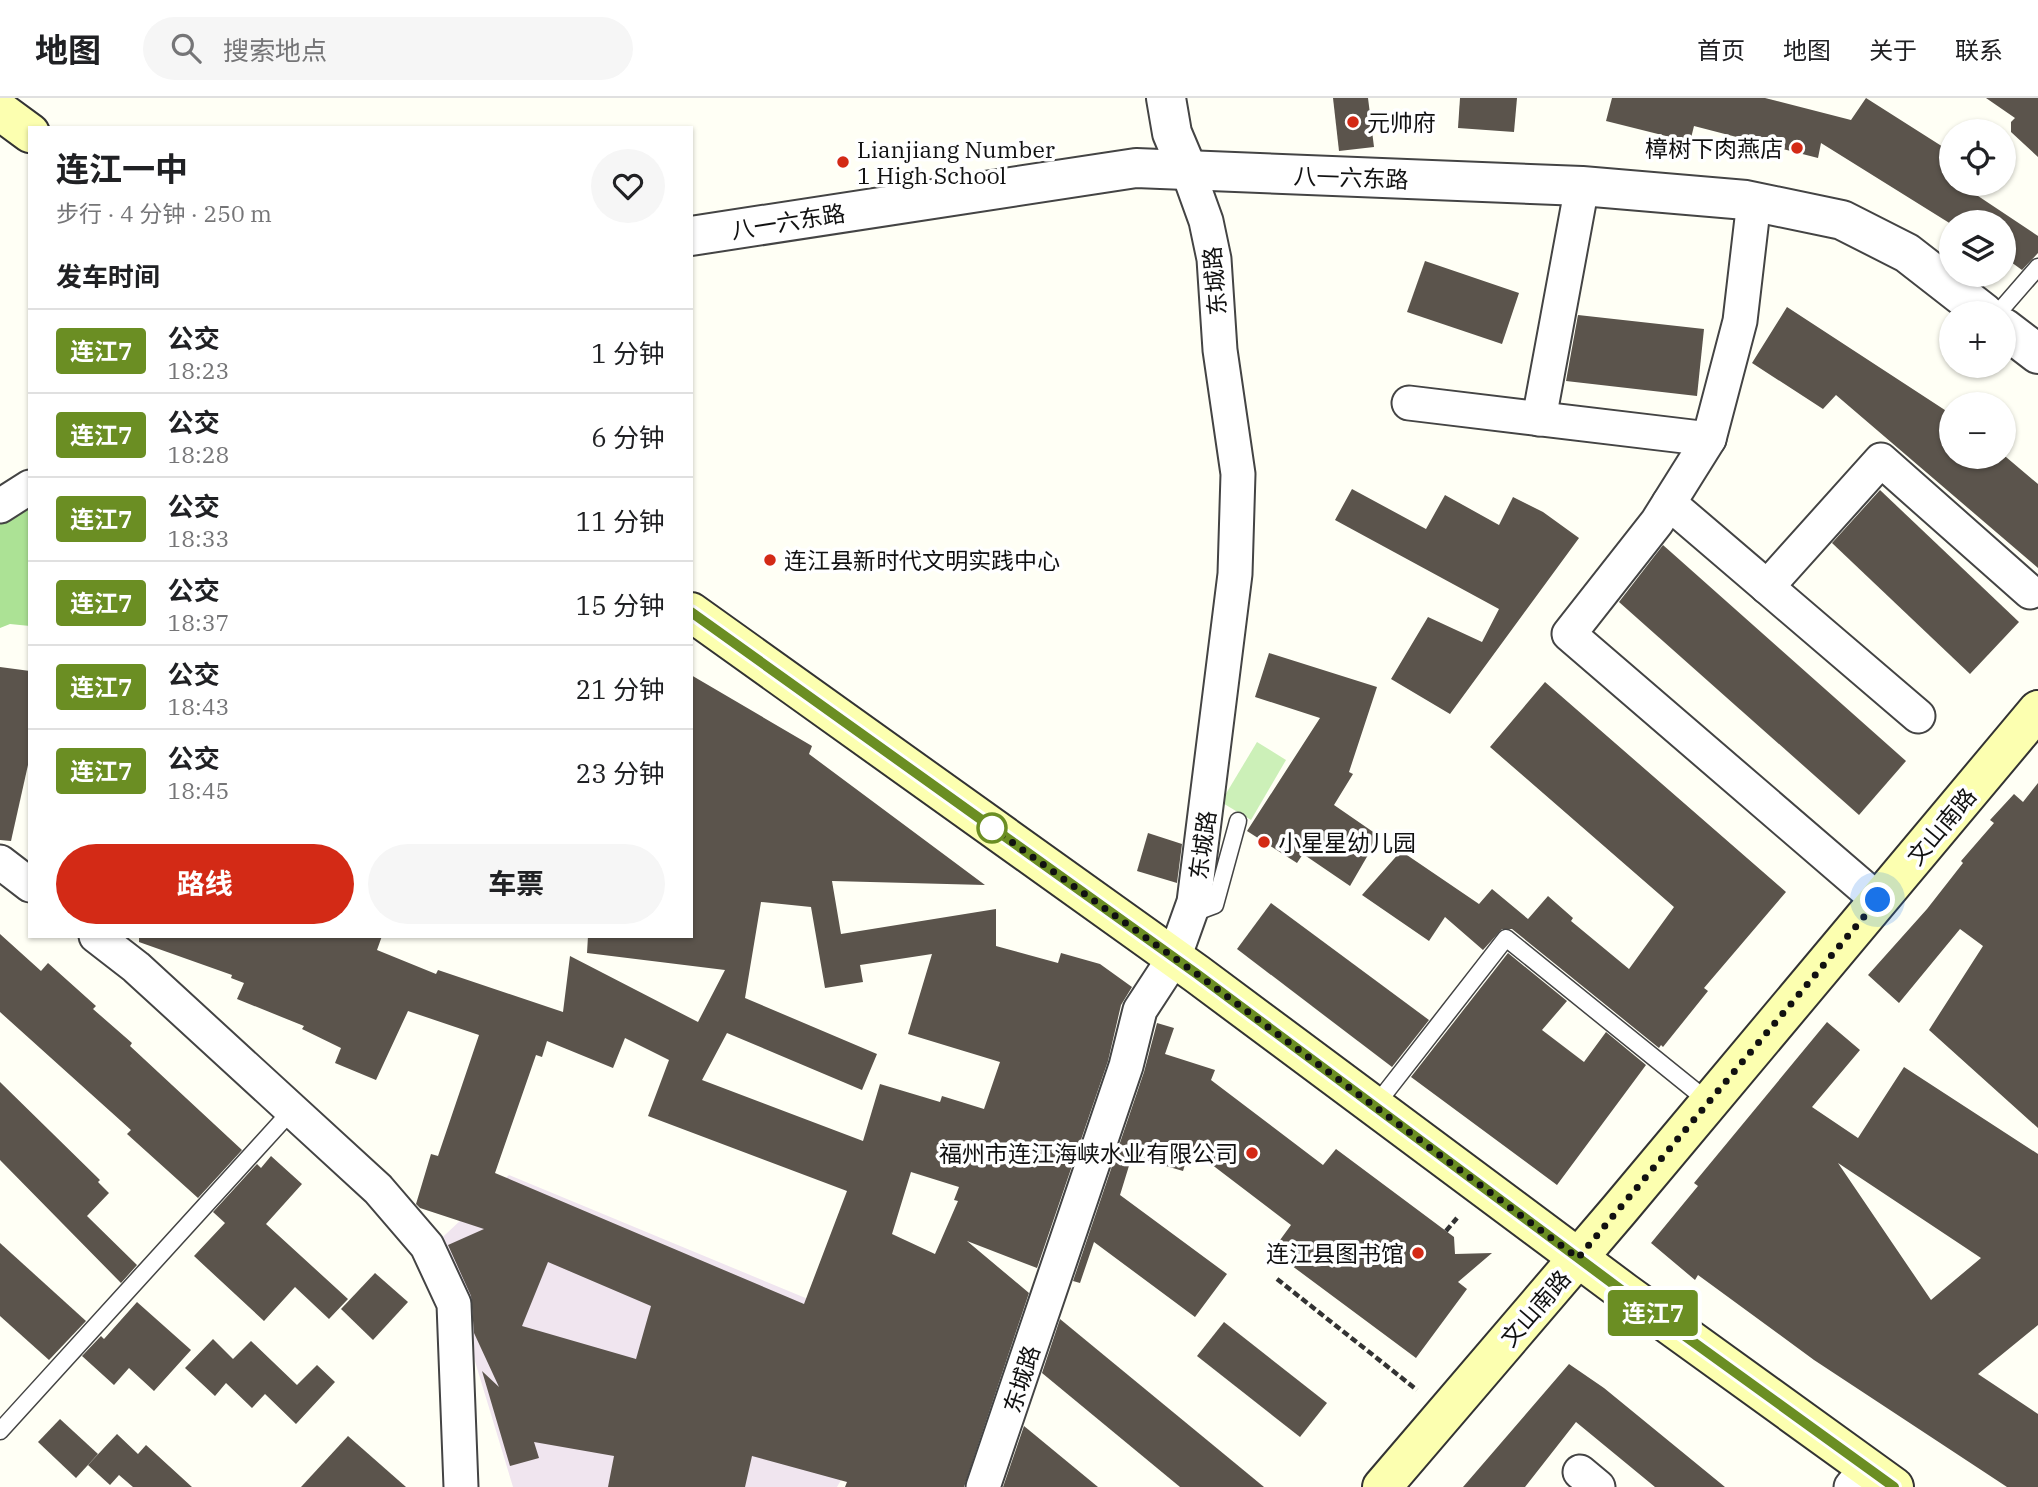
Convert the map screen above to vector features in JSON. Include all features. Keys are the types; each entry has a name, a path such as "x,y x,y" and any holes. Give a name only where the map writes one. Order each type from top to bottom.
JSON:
{"main road":[{"path":"0,111 28,132"},
{"path":"693,613 1174,958 1375,1106 1870,1481"},
{"name":"文山南路","path":"1382,1487 2038,710"}],"street":[{"path":"1136,168 1167,105"},
{"path":"1167,105 1172,133 1188,171"},
{"name":"八一六东路","path":"693,236 1136,168 1582,186 1754,201 1842,220 1907,253 1969,301"},
{"name":"东城路","path":"983,1487 1126,1066 1140,1010 1174,958 1191,914 1229,642 1239,505 1238,474 1220,350 1212,239 1188,171"},
{"path":"1539,419 1582,186"},
{"path":"1754,201 1740,321 1709,439 1669,503 1569,634 1878,900"},
{"path":"2016,337 2038,354"},
{"path":"1409,403 1709,439"},
{"path":"1767,587 1881,460 2030,592"},
{"path":"0,506 28,488"},
{"path":"1669,503 1918,716"},
{"path":"0,862 28,883"},
{"path":"99,938 136,967 379,1189 427,1246 454,1304 461,1487"}],"lane":[{"path":"2008,301 2038,267"},
{"path":"1191,914 1215,905 1238,821"},
{"path":"1375,1106 1506,938 1709,1102"},
{"path":"0,1431 293,1109"}],"path":[{"path":"1446,1231 1457,1218"},
{"path":"1277,1279 1417,1390"}],"shaded area":[{"path":"509,1175 849,1316 845,1473 837,1487 513,1487 457,1302 431,1248"}],"green space":[{"path":"28,499 28,626 10,624 0,628 0,522 15,518"},
{"path":"1257,742 1286,760 1251,820 1221,802"}],"building":[{"name":"元帅府","path":"1333,98 1368,98 1374,147 1339,151"},
{"path":"1460,98 1517,98 1514,132 1458,128"},
{"path":"1612,98 1765,98 1851,120 1866,98 1939,144 1939,196 1978,196 1999,210 1939,210 1939,217 1821,143 1818,158 1694,126 1690,142 1606,121"},
{"path":"1986,98 2038,98 2038,157 2016,137 2015,118"},
{"path":"2016,221 2038,236 2038,253 2022,270 2016,266"},
{"path":"1425,261 1519,293 1502,344 1407,312"},
{"path":"1787,307 1939,406 1939,469 2016,469 2016,465 2038,484 2038,568 1836,395 1823,409 1752,363"},
{"path":"1578,315 1704,329 1697,396 1566,381"},
{"path":"1352,489 1426,529 1445,495 1499,525 1513,497 1543,512 1579,538 1450,714 1391,679 1428,617 1482,642 1499,609 1335,520"},
{"path":"1880,490 2019,622 1970,674 1832,543"},
{"path":"1663,545 1906,761 1859,815 1619,602"},
{"path":"1269,653 1377,687 1349,772 1353,774 1334,805 1379,836 1350,886 1303,854 1297,863 1247,831 1320,718 1255,697"},
{"path":"0,667 28,671 28,765 11,841 0,840"},
{"path":"693,676 812,746 809,754 985,885 832,881 841,934 996,909 996,946 1058,963 1061,953 1100,964 1132,987 1121,1005 1108,1061 1037,1268 967,1241 1029,1293 964,1487 845,1487 847,1482 752,1456 745,1487 608,1487 614,1456 534,1442 539,1458 510,1466 482,1371 499,1387 474,1333 471,1296 448,1245 484,1229 420,1208 416,1204 431,1154 438,1156 479,1035 408,1011 376,1080 335,1063 341,1048 302,1029 304,1026 237,999 244,983 231,978 232,975 139,942 139,938 381,938 377,950 436,974 438,970 563,1012 570,956 698,1022 725,970 587,953 588,938 693,938","holes":["761,902 811,907 825,988 863,982 860,965 932,954 908,1034 1000,1062 984,1109 942,1096 940,1102 880,1084 863,1141 702,1080 727,1033 862,1090 877,1054 745,998","625,1038 669,1060 648,1116 847,1191 804,1304 495,1173 536,1055 542,1057 547,1041 613,1068","911,1172 959,1187 954,1200 958,1201 935,1254 892,1234","548,1262 651,1306 636,1359 522,1326"]},
{"path":"1545,682 1786,892 1704,988 1708,991 1663,1047 1661,1045 1659,1048 1512,929 1502,929 1483,950 1445,917 1429,941 1362,895 1401,851 1479,904 1492,889 1528,919 1548,896 1573,918 1571,921 1629,969 1674,907 1490,747"},
{"path":"2038,783 2038,1128 1929,1030 1983,946 1960,929 1899,1003 1868,975 1927,909 1963,863 1961,861 1994,823 1990,820 2014,794 2023,802"},
{"path":"1148,833 1182,844 1177,883 1137,871"},
{"path":"1271,903 1429,1020 1392,1067 1237,949"},
{"path":"0,934 41,971 48,963 96,1006 93,1009 132,1043 130,1046 242,1150 198,1198 127,1134 131,1130 0,1012"},
{"path":"1508,953 1567,1001 1542,1030 1584,1062 1606,1032 1646,1065 1557,1185 1411,1077"},
{"path":"1827,1022 1860,1050 1812,1107 1858,1138 1904,1067 2038,1154 2038,1325 1978,1374 2038,1414 2038,1487 2007,1487 1814,1360 1698,1275 1695,1280 1651,1243 1698,1186 1694,1183","holes":["1838,1163 1981,1258 1931,1300"]},
{"path":"1157,1023 1174,1028 1165,1054 1215,1070 1211,1080 1323,1165 1336,1149 1454,1237 1455,1254 1492,1253 1458,1282 1467,1289 1416,1358 1272,1251 1291,1225 1190,1148 1183,1171 1132,1156 1120,1195 1227,1274 1195,1317 1094,1242 1080,1283 1073,1281 1144,1072"},
{"path":"0,1082 100,1180 98,1182 109,1193 87,1216 137,1265 121,1283 0,1160"},
{"path":"271,1156 302,1184 266,1224 348,1299 329,1319 295,1287 264,1321 194,1256 225,1223 213,1212 257,1164 261,1168"},
{"path":"0,1243 86,1321 49,1360 0,1316"},
{"path":"375,1273 408,1302 373,1340 341,1309"},
{"path":"137,1302 191,1350 154,1391 129,1368 114,1385 82,1356 101,1336 104,1339"},
{"path":"1060,1319 1264,1487 1180,1487 1042,1373"},
{"path":"1224,1322 1327,1403 1300,1437 1197,1356"},
{"path":"213,1339 233,1359 251,1341 297,1385 317,1365 335,1382 296,1424 265,1394 252,1408 226,1383 215,1396 185,1368"},
{"path":"1569,1364 1604,1388 1725,1487 1655,1487 1576,1422 1525,1487 1463,1487"},
{"path":"60,1419 98,1454 76,1478 38,1442"},
{"path":"1024,1426 1098,1487 1003,1487"},
{"path":"117,1434 138,1454 146,1445 192,1487 133,1487 119,1475 110,1485 88,1465"},
{"path":"348,1436 406,1487 301,1487"}],"bus line":[{"name":"连江7","path":"693,613 1197,974 1624,1292 1894,1487"}],"place":[{"name":"元帅府","path":"1353,122"},
{"name":"樟树下肉燕店","path":"1797,148"},
{"name":"Lianjiang Number 1 High School","path":"843,162"},
{"name":"连江县新时代文明实践中心","path":"770,560"},
{"name":"小星星幼儿园","path":"1264,842"},
{"name":"福州市连江海峡水业有限公司","path":"1252,1153"},
{"name":"连江县图书馆","path":"1418,1253"}],"route":[{"path":"992,828 1197,974 1578,1258 1878,900"}]}
